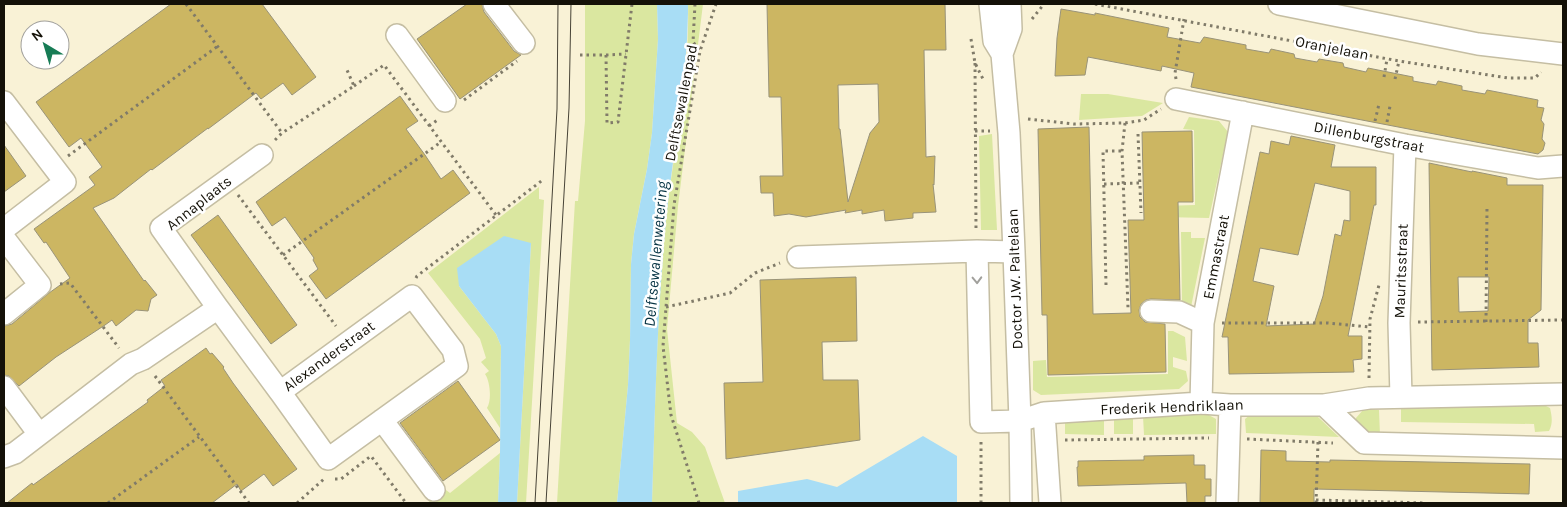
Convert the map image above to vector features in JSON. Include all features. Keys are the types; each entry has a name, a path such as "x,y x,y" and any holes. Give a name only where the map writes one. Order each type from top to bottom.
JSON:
{"street":[{"path":"494,4 523,50"},
{"name":"Doctor J.W. Paltelaan","path":"990,4 994,42 1002,54"},
{"name":"Doctor J.W. Paltelaan","path":"1010,4 1011,29 1002,54 1014,252 1021,503"},
{"path":"1289,5 1478,44 1562,54"},
{"path":"397,35 450,106"},
{"name":"Dillenburgstraat","path":"1176,99 1405,145 1538,168 1563,166"},
{"path":"4,102 65,182 4,229"},
{"name":"Emmastraat","path":"1201,403 1203,323 1243,112"},
{"name":"Mauritsstraat","path":"1401,397 1399,322 1405,145"},
{"name":"Annaplaats","path":"218,308 162,228 262,155"},
{"path":"4,238 40,286 4,314"},
{"path":"798,257 977,251 1014,252"},
{"path":"977,251 981,422"},
{"path":"280,392 326,469 382,420 457,366 453,350 412,296"},
{"name":"Alexanderstraat","path":"218,308 280,392 412,296"},
{"path":"4,457 15,453 137,362 218,308"},
{"path":"1151,312 1179,312 1203,323"},
{"path":"4,387 39,434"},
{"name":"Frederik Hendriklaan","path":"981,422 1020,420 1044,413 1201,403 1230,405 1324,405 1368,398 1563,394"},
{"path":"1227,503 1230,405"},
{"path":"1324,405 1364,443 1563,448"},
{"path":"1044,413 1050,503"},
{"path":"382,420 434,490"}],"path":[{"path":"186,4 282,133"},
{"path":"606,55 607,122 618,122 632,4"},
{"path":"695,4 693,42 700,51"},
{"name":"Delftsewallenpad","path":"699,503 671,414 663,346 674,205 700,51 716,4"},
{"name":"Oranjelaan","path":"1096,4 1184,19 1399,61 1508,78 1535,78 1562,54"},
{"path":"1007,117 1074,124 1125,123 1144,120 1176,99 1175,73 1184,19"},
{"path":"54,167 218,46"},
{"path":"429,126 450,106 523,50"},
{"path":"580,55 626,54"},
{"path":"1384,77 1388,59"},
{"path":"1395,79 1399,61"},
{"path":"975,62 977,251"},
{"path":"262,155 282,133 384,65 496,215"},
{"path":"347,70 354,86"},
{"path":"1125,123 1122,151 1128,308"},
{"path":"1138,134 1141,213"},
{"path":"283,256 441,142"},
{"path":"1106,285 1103,151 1122,151"},
{"path":"412,296 417,276 544,178"},
{"path":"227,180 349,342"},
{"path":"1104,184 1140,183"},
{"path":"1486,322 1487,207"},
{"path":"666,308 730,293 755,273 798,257"},
{"path":"40,286 70,283 199,437 249,503"},
{"path":"1399,322 1563,320"},
{"path":"1203,323 1328,323 1370,327"},
{"path":"981,422 981,503"},
{"path":"108,503 199,437"},
{"path":"1047,440 1228,438 1364,443"},
{"path":"1318,442 1316,502 1426,503"},
{"path":"297,503 326,469 341,478 371,456 406,503"}],"green space":[{"path":"585,4 657,4 658,39 652,133 634,234 631,264 628,385 617,503 557,503 575,201 578,201 585,121"},
{"path":"688,4 703,4 678,206 667,329 677,423 692,432 705,447 725,503 652,503 660,290 666,219 687,58"},
{"path":"1081,94 1108,94 1163,103 1142,116 1079,120"},
{"path":"1189,117 1219,121 1228,132 1209,218 1162,217 1162,206 1195,205 1194,130 1183,129"},
{"path":"992,134 997,230 981,230 979,136"},
{"path":"539,187 539,199 544,200 526,503 517,503 531,243 459,286 496,334 501,346 500,428 487,408 490,400 490,391 485,374 489,371 481,362 486,358 480,339 428,273"},
{"path":"1181,232 1191,232 1191,238 1205,238 1191,307 1182,304"},
{"path":"1168,331 1173,331 1185,337 1187,361 1173,357 1173,367 1186,371 1188,381 1179,389 1041,395 1033,390 1033,361 1046,360 1047,377 1168,374"},
{"path":"1544,405 1550,408 1551,411 1552,423 1549,431 1535,432 1534,424 1401,422 1401,409"},
{"path":"1363,410 1379,410 1380,435 1371,435 1356,424 1356,418"},
{"path":"1207,414 1216,419 1216,434 1144,435 1143,416"},
{"path":"1251,414 1317,416 1339,437 1246,433 1245,419"},
{"path":"1104,418 1104,435 1065,434 1065,420"},
{"path":"1133,418 1133,434 1114,434 1114,419"},
{"path":"500,453 498,503 427,503 446,490 450,493"}],"water":[{"name":"Delftsewallenwetering","path":"657,4 688,4 688,13 685,65 666,220 660,291 652,503 617,503 628,385 631,264 634,234 652,133 658,39"},
{"path":"504,236 531,243 517,503 498,503 501,346 496,334 459,286 457,268"},
{"path":"923,436 957,456 957,502 738,503 738,491 807,479 837,487"}],"building":[{"path":"171,4 262,4 316,77 292,95 283,83 261,99 256,93 114,198 93,208 144,281 157,295 151,299 148,311 136,310 116,326 112,320 56,357 19,386 9,376 4,375 4,326 12,324 70,278 46,242 44,243 34,229 95,185 89,177 102,167 81,138 69,147 36,102"},
{"path":"467,4 482,4 484,12 514,51 521,55 460,99 417,39"},
{"path":"767,4 945,4 946,50 924,50 926,157 935,156 933,184 936,212 913,213 913,218 885,221 884,210 862,214 862,210 845,213 846,210 806,217 789,214 774,216 773,193 761,193 760,176 783,176 781,97 769,97","holes":["878,84 879,122 870,133 848,202 839,129 838,85"]},
{"path":"1061,9 1095,15 1095,13 1169,28 1167,37 1200,43 1204,37 1246,45 1246,49 1269,53 1271,49 1294,54 1295,58 1317,62 1319,59 1343,63 1344,67 1366,72 1368,68 1413,77 1413,81 1436,85 1438,81 1462,86 1462,90 1485,94 1487,90 1538,100 1537,107 1544,108 1541,120 1544,124 1542,139 1545,143 1543,150 1538,154 1191,87 1194,73 1162,66 1161,71 1088,57 1085,75 1055,76"},
{"path":"400,96 418,121 406,129 441,179 453,170 470,193 326,299 309,276 318,269 313,260 314,258 285,217 272,226 256,202"},
{"path":"1089,127 1093,314 1131,313 1128,220 1144,220 1142,132 1192,131 1193,202 1178,202 1180,300 1146,300 1141,304 1139,310 1140,317 1145,322 1165,324 1166,372 1048,375 1047,315 1042,315 1038,129"},
{"path":"1291,136 1335,145 1331,167 1376,167 1376,205 1374,205 1348,336 1362,336 1362,359 1353,360 1354,372 1229,374 1228,337 1222,337 1260,152 1269,154 1271,141 1289,145","holes":["1315,183 1350,191 1350,221 1344,220 1341,236 1335,234 1323,296 1314,324 1266,326 1274,286 1253,281 1260,248 1298,255"]},
{"path":"4,145 26,176 4,192"},
{"path":"1429,163 1507,178 1507,185 1543,185 1541,310 1528,320 1528,343 1538,343 1539,367 1432,370","holes":["1458,277 1489,277 1488,311 1459,312"]},
{"path":"218,215 297,325 271,344 191,235"},
{"path":"856,277 857,341 822,342 823,380 858,380 860,440 726,459 724,383 763,382 760,280"},
{"path":"206,348 224,367 233,383 297,469 273,486 264,474 241,491 237,484 212,503 7,503 32,483 33,485 148,402 147,400 165,386 161,380"},
{"path":"458,381 500,440 443,481 400,423"},
{"path":"1261,450 1286,451 1286,461 1330,462 1330,460 1530,464 1529,494 1314,489 1314,503 1260,503"},
{"path":"1194,455 1194,465 1205,465 1205,479 1211,479 1211,496 1205,496 1205,503 1187,503 1186,483 1078,486 1078,461 1144,460 1144,456"}],"tram line":[{"path":"535,503 557,109 558,4"},
{"path":"546,503 569,108 571,4"}]}
